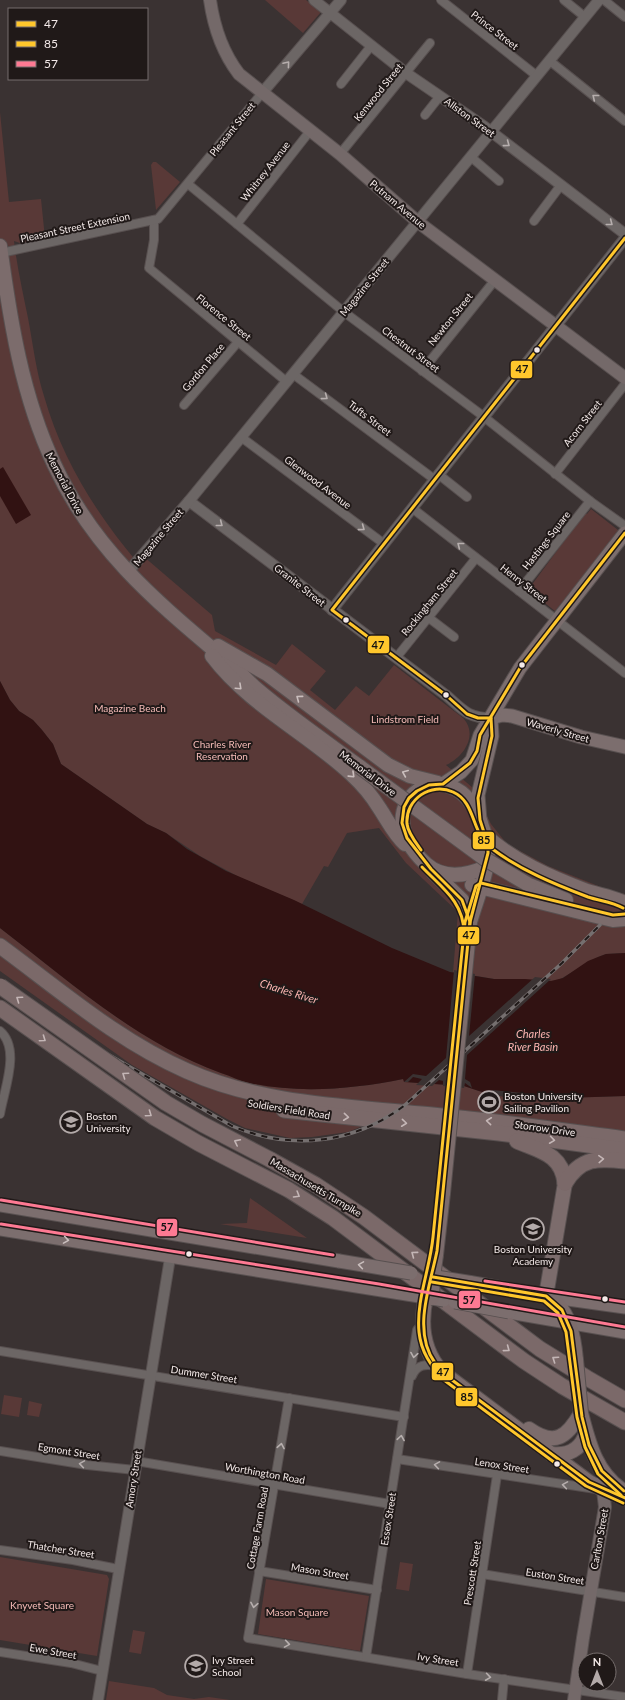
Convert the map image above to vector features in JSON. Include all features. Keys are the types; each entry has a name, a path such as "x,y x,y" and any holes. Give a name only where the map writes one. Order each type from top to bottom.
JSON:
{"highway":[{"name":"Memorial Drive","path":"0,249 19,360 40,434 57,472 78,508 99,539 127,573 152,597 230,664 264,685 363,764 531,881 583,906 625,916"},
{"path":"196,635 254,666 388,765 410,776 454,788 466,796 473,805 480,820 488,849 486,867 470,922"},
{"path":"196,635 225,672 248,695 353,776 374,800 398,837 440,872 480,888 613,920 625,919"},
{"path":"443,784 429,785 416,791 409,798 404,807 402,817 403,829 407,838 422,858 466,906 470,922"},
{"path":"485,834 502,850 533,868 572,885 625,903"},
{"path":"440,872 463,876 486,867"},
{"name":"Memorial Drive","path":"531,881 573,894 625,907"},
{"name":"Essex Street","path":"428,1324 429,1297 436,1256 443,1193 470,922"},
{"name":"Soldiers Field Road","path":"0,946 139,1046 175,1066 212,1082 277,1099 465,1118"},
{"name":"Soldiers Field Road","path":"0,958 134,1055 170,1074 221,1095 261,1106 288,1111 499,1133"},
{"name":"Massachusetts Turnpike","path":"0,986 166,1103 316,1185 370,1220 540,1349 625,1400"},
{"name":"Massachusetts Turnpike","path":"0,1008 155,1118 198,1143 289,1190 333,1218 544,1375 625,1422"},
{"name":"Storrow Drive","path":"465,1118 625,1139"},
{"path":"499,1133 579,1167"},
{"name":"Storrow Drive","path":"499,1133 625,1150"},
{"path":"433,1277 546,1296 565,1183 560,1165 550,1155"},
{"path":"565,1183 579,1167 596,1159 625,1161"},
{"name":"Carlton Street","path":"546,1296 558,1304 568,1323 573,1337 582,1425 594,1457"},
{"path":"428,1324 427,1346 437,1366 448,1377 584,1480 625,1498"},
{"path":"428,1324 437,1349 449,1367 533,1432 544,1438 557,1438 582,1425 582,1443 574,1451 565,1455 551,1454"},
{"path":"594,1457 606,1476 625,1492"}],"main road":[{"name":"Putnam Avenue","path":"210,0 213,20 228,59 239,74 262,94 340,154 418,222 625,378"},
{"path":"443,784 461,772 472,760 480,735 520,668 625,533"},
{"name":"Waverly Street","path":"490,718 502,715 512,716 581,737 625,747"},
{"path":"480,820 478,795 492,736 490,718"},
{"path":"0,1205 433,1277"},
{"path":"0,1229 170,1258 429,1297 625,1332"},
{"path":"546,1296 625,1307"},
{"name":"Carlton Street","path":"575,1694 605,1507 604,1490 594,1457"}],"street":[{"name":"Allston Street","path":"314,0 406,73 491,132 625,234"},
{"name":"Pleasant Street","path":"154,220 160,217 341,0"},
{"name":"Prince Street","path":"441,0 537,76"},
{"path":"564,0 585,17"},
{"name":"Magazine Street","path":"127,573 189,501 294,374 599,0"},
{"path":"604,0 625,17"},
{"name":"Kenwood Street","path":"340,154 430,43"},
{"path":"341,84 371,46"},
{"path":"550,61 625,122"},
{"path":"425,115 440,96"},
{"name":"Whitney Avenue","path":"237,224 310,131"},
{"path":"471,157 499,181"},
{"name":"Chestnut Street","path":"188,184 344,312 484,418 590,501 625,526"},
{"path":"534,221 561,185"},
{"name":"Pleasant Street Extension","path":"0,249 154,220"},
{"name":"Florence Street","path":"154,220 154,240 149,268 287,382"},
{"path":"332,610 383,543 484,418 625,238"},
{"name":"Newton Street","path":"422,371 495,280"},
{"name":"Gordon Place","path":"184,405 238,342"},
{"name":"Tufts Street","path":"294,374 467,497"},
{"name":"Acorn Street","path":"555,474 625,384"},
{"name":"Glenwood Avenue","path":"241,437 383,543"},
{"name":"Granite Street","path":"189,501 447,696 467,714 478,718 490,718"},
{"name":"Hastings Square","path":"519,591 590,501"},
{"name":"Henry Street","path":"412,508 625,673"},
{"name":"Rockingham Street","path":"396,658 476,558"},
{"path":"429,618 454,637"},
{"path":"0,1031 6,1037 11,1049 5,1094 0,1114"},
{"name":"Amory Street","path":"98,1700 118,1569 170,1258"},
{"name":"Essex Street","path":"366,1658 417,1330 428,1324"},
{"name":"Dummer Street","path":"0,1351 404,1417"},
{"path":"410,1380 414,1371 420,1366 437,1366"},
{"name":"Cottage Farm Road","path":"248,1638 289,1398"},
{"name":"Egmont Street","path":"0,1450 88,1465 136,1466"},
{"name":"Lenox Street","path":"397,1459 604,1490"},
{"name":"Worthington Road","path":"136,1466 274,1484 390,1504"},
{"name":"Prescott Street","path":"467,1674 497,1475"},
{"name":"Thatcher Street","path":"0,1550 73,1560 118,1569"},
{"name":"Mason Street","path":"259,1571 377,1590"},
{"name":"Euston Street","path":"482,1574 625,1597"},
{"name":"Ivy Street","path":"248,1638 504,1679 575,1694 625,1697"},
{"name":"Ewe Street","path":"0,1652 71,1663 102,1671"},
{"path":"502,1700 504,1679"}],"green space":[{"path":"265,0 306,0 321,12 303,33"},
{"name":"Charles River Reservation","path":"0,112 9,202 41,199 45,238 20,243 14,241 18,270 41,387 51,419 70,463 107,524 137,562 143,556 212,615 215,631 276,665 292,644 326,671 310,690 335,710 356,686 369,696 394,665 463,718 468,725 469,738 467,745 458,757 446,765 473,788 491,824 507,844 548,866 611,891 625,894 625,953 606,954 598,957 557,981 494,979 453,972 458,912 406,863 379,828 347,833 328,867 324,866 302,904 241,878 200,856 166,833 147,824 61,764 53,744 42,730 33,720 19,711 10,700 0,681"},
{"path":"153,162 156,162 180,182 156,210 151,165"},
{"path":"591,509 618,530 618,533 555,611 528,590 585,513 587,514"},
{"path":"0,928 78,989 133,1028 161,1045 191,1060 243,1081 288,1088 326,1089 346,1088 403,1079 408,1082 464,1086 491,1095 531,1099 625,1096 625,1133 368,1124 348,1132 312,1137 290,1138 245,1128 132,1065 0,971"},
{"path":"250,1198 307,1238 220,1224 247,1223"},
{"path":"4,1395 22,1398 19,1417 1,1414"},
{"path":"29,1401 42,1404 39,1417 27,1415"},
{"name":"Knyvet Square","path":"0,1557 107,1575 109,1579 97,1656 0,1640"},
{"path":"400,1562 413,1564 409,1591 396,1589"},
{"name":"Mason Square","path":"266,1579 369,1596 360,1651 258,1634"},
{"path":"133,1630 145,1632 141,1654 129,1652"},
{"path":"109,1681 154,1688 167,1695 194,1699 209,1697 230,1700 106,1700"}],"water":[{"path":"3,467 31,515 16,524 0,496 0,469"},
{"path":"0,681 10,700 19,711 33,720 53,744 61,764 147,824 166,833 187,849 226,871 294,900 392,948 450,972 494,979 551,981 563,978 588,961 598,957 606,954 625,953 625,1096 531,1099 491,1095 464,1086 404,1082 403,1079 346,1088 307,1089 269,1086 250,1083 221,1073 161,1045 133,1028 78,989 0,928"}],"pier":[{"path":"454,970 475,974 469,1036 535,977 551,979 467,1055 465,1079 470,1082 472,1088 465,1083 464,1088 443,1086 443,1081 439,1080 432,1086 416,1085 422,1079 413,1077 408,1082 404,1082 413,1074 426,1076 446,1058"},
{"path":"492,1090 532,1094 531,1099 491,1095"}],"railway":[{"path":"0,990 53,1025 111,1056 232,1126 254,1134 277,1139 299,1141 322,1140 365,1128 385,1118 405,1105 562,963 600,925"}],"transit line":[{"name":"47","path":"491,718 478,718 467,714 447,696 332,610 625,238"},
{"name":"47","path":"469,932 470,922 462,900 431,869 407,838 402,823 404,807 409,798 417,791 429,785 443,784 470,763 477,751 480,735 520,668 625,533"},
{"name":"47","path":"491,718 492,736 478,798 480,820 488,845 488,853 470,922 437,1251 425,1308 425,1337 428,1350 435,1363 448,1377 589,1482 625,1498"},
{"name":"85","path":"421,850 412,838 407,824 410,807 415,800 428,791 445,789 453,792 466,803 485,842 502,856 525,870 550,882 588,897 623,908"},
{"name":"85","path":"422,867 456,903 463,921 464,932"},
{"name":"85","path":"623,1503 586,1486 444,1380 431,1364 424,1352 420,1339 419,1320 421,1296 433,1237 465,922 476,886 481,883 613,915 625,914"},
{"name":"57","path":"1,1200 333,1255"},
{"name":"57","path":"1,1224 379,1284 625,1327"},
{"name":"47","path":"433,1277 546,1296 562,1310 571,1331 582,1417 589,1445 602,1471 624,1491"},
{"name":"57","path":"485,1281 625,1302"},
{"name":"85","path":"432,1282 544,1301 558,1313 566,1332 577,1417 585,1447 598,1474 621,1495"}],"place":[{"name":"Boston University Sailing Pavilion","path":"489,1102"},
{"name":"Boston University","path":"71,1122"},
{"name":"Boston University Academy","path":"533,1229"},
{"name":"Ivy Street School","path":"196,1666"}],"park label":[{"name":"Magazine Beach","path":"130,708"},
{"name":"Lindstrom Field","path":"405,719"}],"water label":[{"name":"Charles River","path":"289,991"},
{"name":"Charles River Basin","path":"533,1039"}]}
